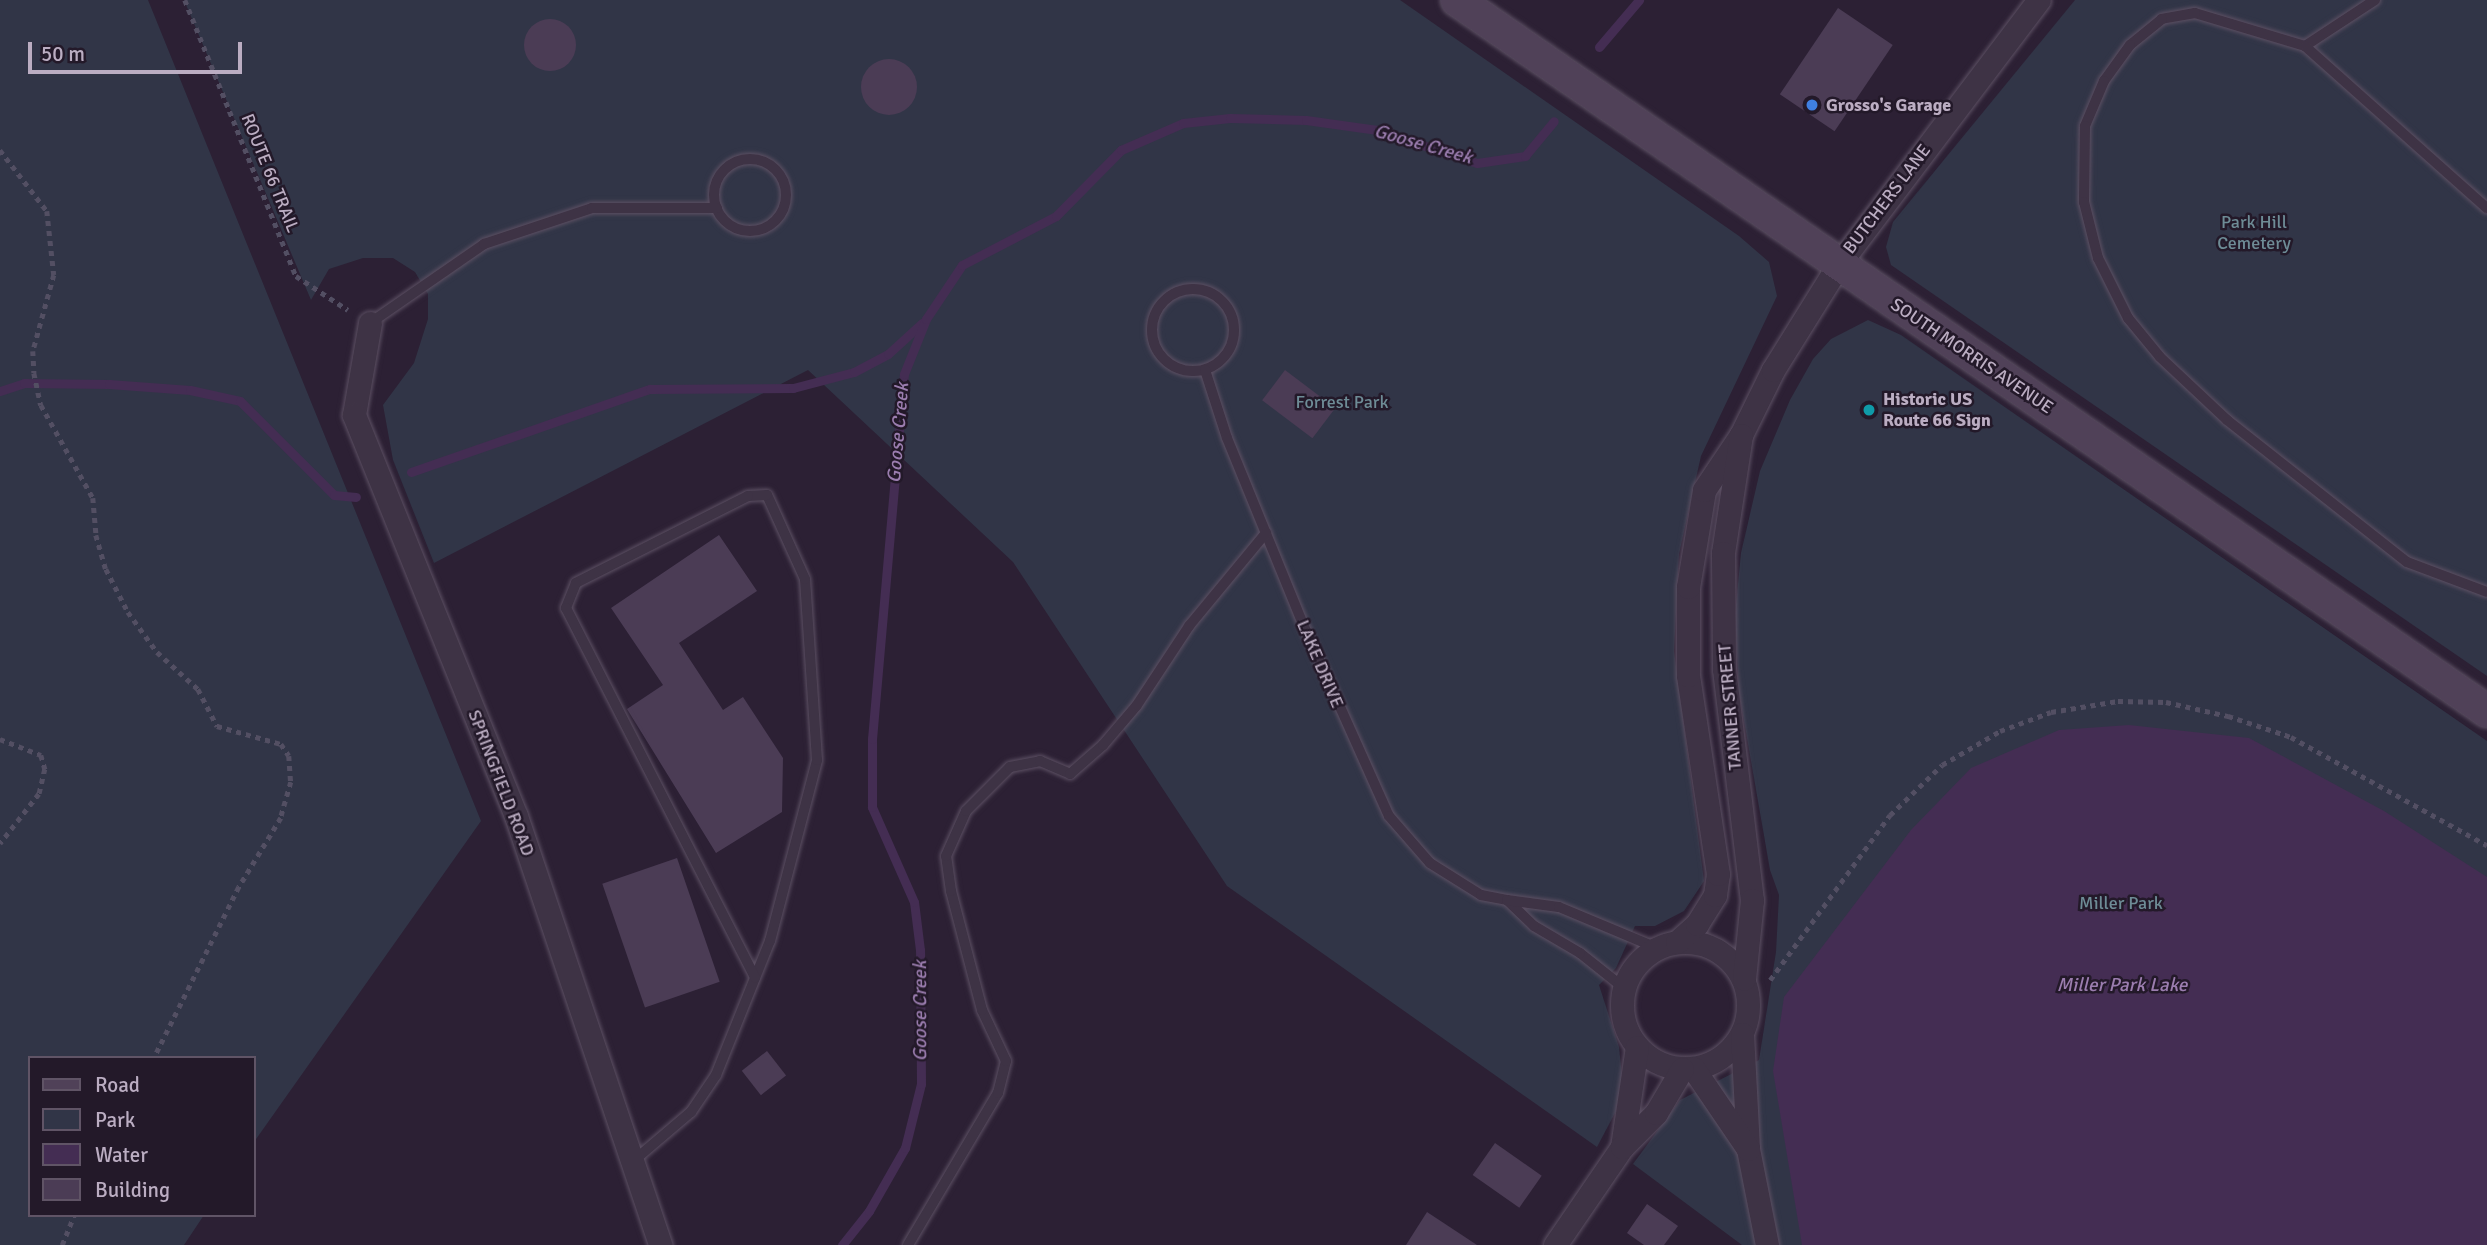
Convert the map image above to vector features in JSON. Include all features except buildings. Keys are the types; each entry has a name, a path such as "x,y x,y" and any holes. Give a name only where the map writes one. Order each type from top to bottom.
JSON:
{"main road":[{"name":"SOUTH MORRIS AVENUE","path":"1457,0 2487,711"}],"street":[{"name":"BUTCHERS LANE","path":"1839,264 2039,0"},
{"name":"TANNER STREET","path":"1667,944 1697,923 1716,895 1718,874 1688,675 1688,587 1704,490 1741,435 1773,370 1839,264"},
{"name":"SPRINGFIELD ROAD","path":"369,323 355,415 516,816 660,1245"},
{"name":"TANNER STREET","path":"1741,435 1723,553 1724,656 1752,900 1744,979"},
{"path":"1742,1034 1721,1057 1687,1068 1658,1062 1637,1047 1626,1029 1624,988 1637,964 1667,944 1717,949 1744,979 1748,1016 1742,1034 1748,1149 1767,1245"},
{"path":"1622,1147 1637,1047"},
{"path":"1555,1245 1622,1147 1656,1113 1687,1068"},
{"path":"1687,1068 1748,1149"}],"lane":[{"path":"2305,46 2375,0"},
{"path":"2487,208 2305,46 2195,13 2162,19 2130,45 2104,81 2085,126 2084,202 2098,258 2127,318 2160,357 2227,420 2407,562 2487,592"},
{"path":"755,159 767,163 784,181 786,204 764,229 741,231 722,218 716,208 716,183 732,164 755,159"},
{"path":"369,323 484,244 592,208 716,208"},
{"path":"1182,290 1210,292 1230,312 1234,326 1230,347 1217,364 1205,370 1179,369 1158,353 1153,341 1154,315 1160,304 1182,290"},
{"name":"LAKE DRIVE","path":"1205,370 1266,533 1389,816 1423,856 1461,885 1507,900 1559,907 1667,944"},
{"path":"631,1163 691,1112 716,1075 770,941 817,760 805,579 767,495 748,496 576,583 566,608 755,978"},
{"path":"908,1245 998,1093 1006,1061 982,1010 951,891 946,856 966,811 1010,768 1041,761 1070,774 1103,745 1137,705 1189,626 1266,533"},
{"name":"LAKE DRIVE","path":"1507,900 1534,926 1580,953 1624,988"}],"path":[{"name":"ROUTE 66 TRAIL","path":"185,0 296,276 369,323"},
{"path":"0,150 42,202 51,234 54,275 33,351 34,373 41,405 81,469 93,498 96,535 106,569 135,622 157,652 198,689 217,726 281,744 289,756 291,782 281,818 239,887 155,1056"},
{"path":"1767,985 1890,815 1942,765 2000,731 2052,712 2118,701 2166,702 2228,716 2291,737 2487,845"},
{"path":"0,739 41,755 45,769 39,794 0,844"},
{"path":"62,1245 73,1217"}],"green space":[{"path":"0,0 148,0 481,821 256,1139 256,1056 28,1056 28,1217 203,1217 184,1245 0,1245"},
{"name":"Forrest Park","path":"184,0 1400,0 1739,236 1769,262 1777,296 1701,456 1679,554 1674,651 1704,881 1684,911 1655,926 1635,926 1616,968 1599,985 1619,1047 1622,1076 1616,1111 1597,1147 1227,886 1013,562 808,370 434,563 393,460 383,405 414,363 428,319 428,294 415,272 393,258 363,258 329,269 311,300"},
{"name":"Park Hill Cemetery","path":"2075,0 2487,0 2487,676 1891,265 1886,247 1893,222"},
{"name":"Miller Park","path":"1868,320 1901,335 2487,741 2487,1245 1742,1245 1633,1164 1680,1100 1759,1060 1776,952 1779,895 1770,870 1739,692 1735,615 1741,553 1760,471 1790,400 1813,359 1831,339"}],"water":[{"name":"Miller Park Lake","path":"2129,725 2249,738 2384,811 2487,877 2487,1245 1802,1245 1773,1071 1784,997 1911,830 1971,768 2059,730"}],"waterway":[{"name":"Goose Creek","path":"1599,47 1639,0"},
{"name":"Goose Creek","path":"842,1245 869,1211 905,1148 921,1084 920,950 914,902 872,807 872,739 904,374 926,319 962,265 1056,216 1121,150 1183,123 1230,118 1306,120 1377,130 1477,163 1525,156 1554,121"},
{"path":"411,472 650,389 793,388 854,372 888,354 922,323"},
{"path":"0,391 24,383 109,384 190,390 240,401 334,495 356,497"}],"place":[{"name":"Grosso's Garage","path":"1812,105"},
{"name":"Historic US Route 66 Sign","path":"1869,410"}]}
